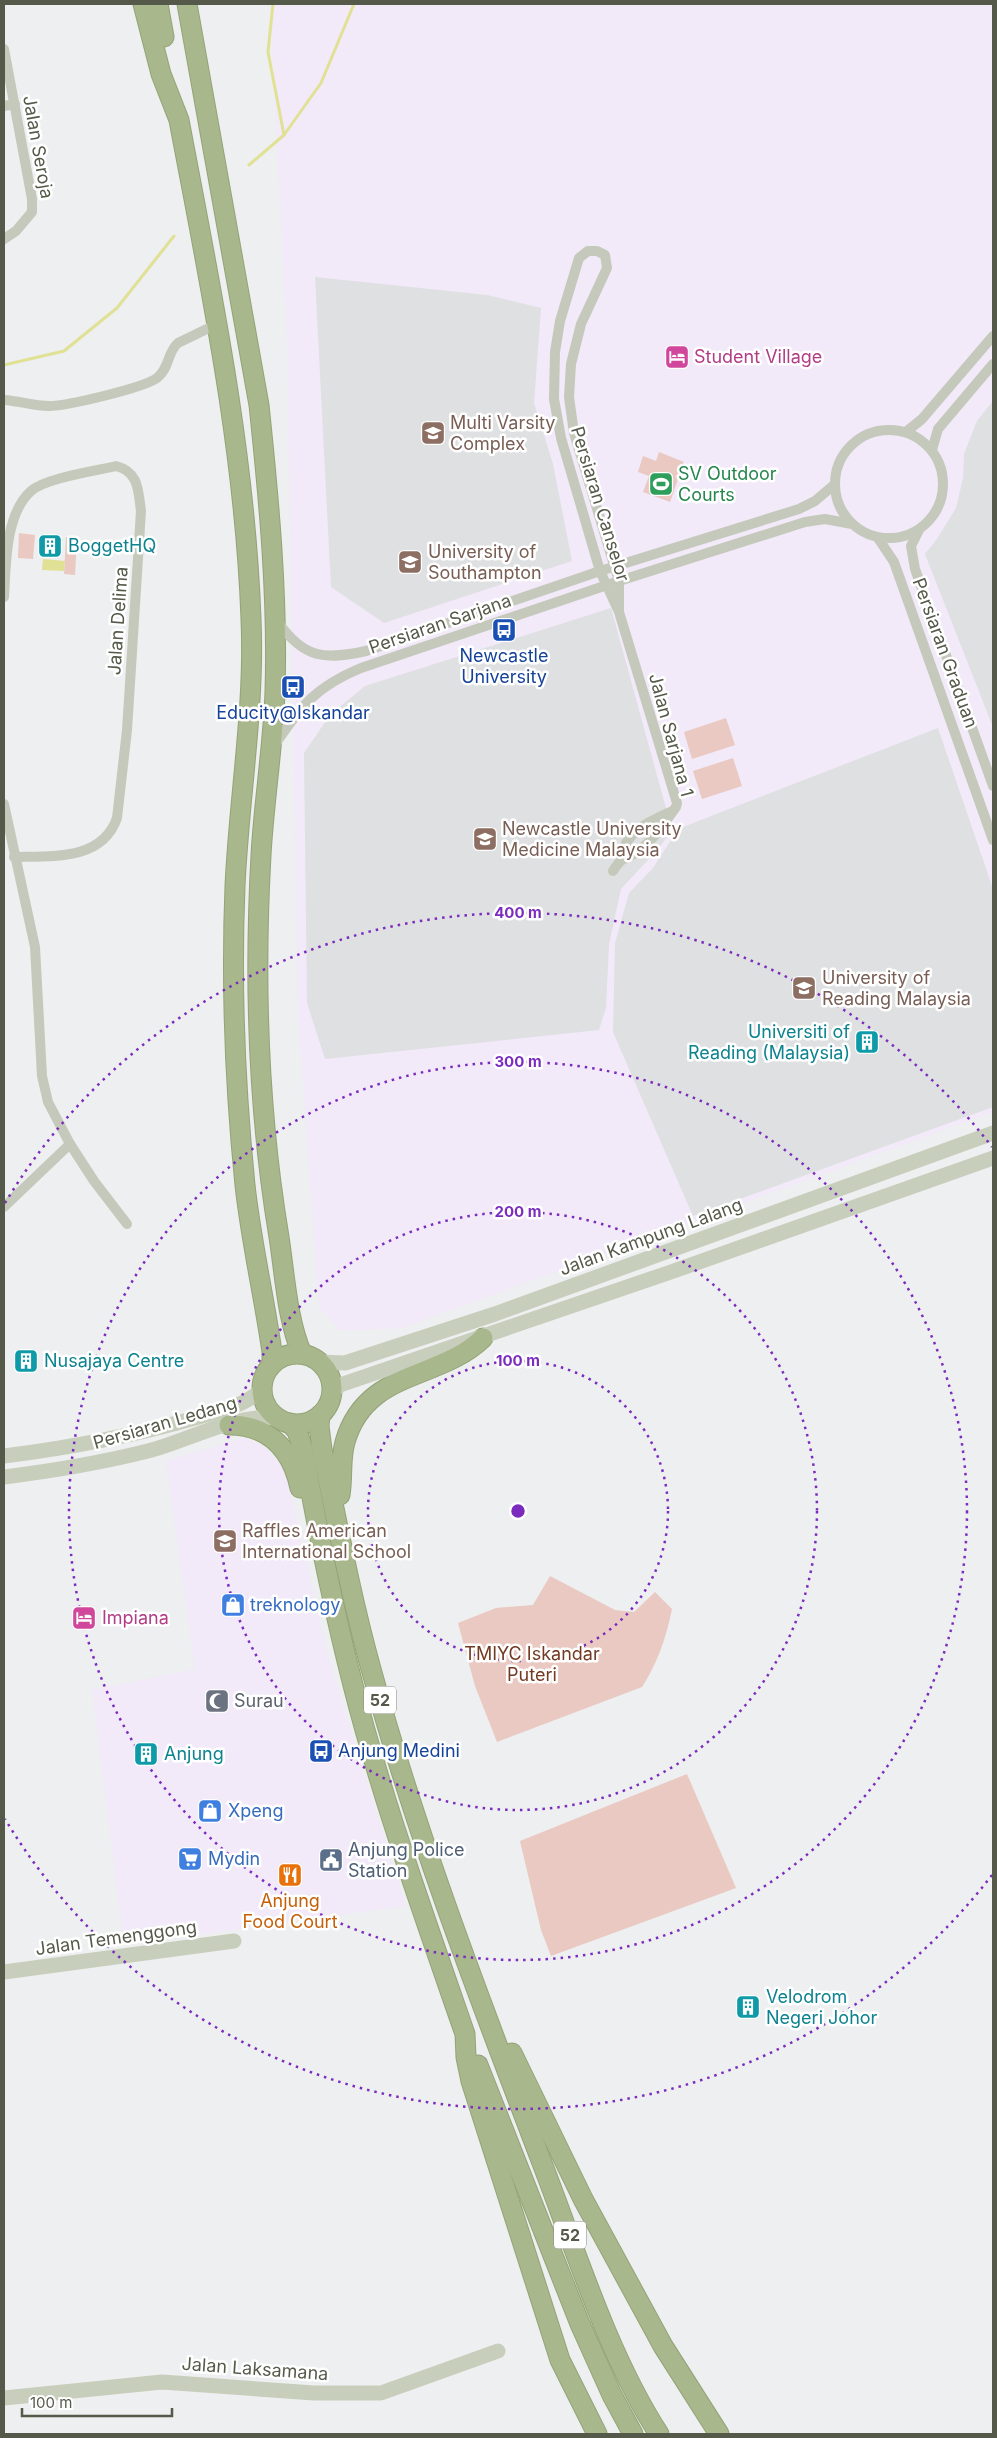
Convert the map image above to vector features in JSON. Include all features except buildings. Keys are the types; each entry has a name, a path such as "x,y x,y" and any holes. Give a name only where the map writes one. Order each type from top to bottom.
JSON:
{"highway":[{"path":"143,4 161,74 179,120"},
{"path":"158,4 233,414 242,487 251,621 250,692 235,886 234,1000 236,1072 246,1188 271,1344 272,1364"},
{"path":"187,4 259,405 269,512 275,692 259,885 258,998 260,1069 270,1184 294,1330 311,1358 328,1373 332,1392 329,1402 320,1415 309,1422 284,1421 265,1404 261,1390 264,1376 272,1364 284,1356 311,1358"},
{"path":"200,4 208,77 206,108"},
{"path":"336,1516 341,1488 340,1466 345,1442 353,1423 364,1407 392,1385 451,1359 472,1348 483,1338"},
{"name":"52","path":"320,1415 320,1434 336,1516 374,1679 407,1788 493,2033 599,2310 626,2372 659,2434"},
{"name":"52","path":"284,1421 296,1431 303,1449 334,1610 365,1730 413,1882 465,2034 511,2145 580,2324 612,2395 634,2434"},
{"path":"229,1425 247,1426 263,1432 282,1446 295,1469 308,1517 319,1537"},
{"path":"493,2033 511,2051 583,2199 663,2346 719,2434"},
{"path":"465,2034 466,2057 471,2081 554,2342 577,2398 597,2434"}],"main road":[{"name":"Jalan Kampung Lalang","path":"311,1358 345,1363 495,1314 993,1133"},
{"path":"332,1392 340,1385 483,1338 993,1158"},
{"name":"Persiaran Ledang","path":"4,1456 55,1450 153,1430 216,1412 249,1399 261,1390"},
{"name":"Persiaran Ledang","path":"4,1477 79,1466 149,1451 258,1417 284,1421"},
{"name":"Jalan Temenggong","path":"4,1972 234,1941"},
{"name":"Jalan Laksamana","path":"4,2398 162,2382 314,2393 381,2393 498,2351"}],"street":[{"name":"Jalan Seroja","path":"4,49 32,199 32,212 16,230 4,239"},
{"path":"4,106 14,104"},
{"name":"Persiaran Canselor","path":"597,251 605,255 607,268 581,324 571,364 570,397 574,433 619,581 619,612 600,571 561,438 554,399 555,352 560,321 579,258 588,252 597,251"},
{"path":"4,400 53,406 136,388 148,383 162,373 170,361 174,346 217,324"},
{"path":"906,432 922,419 993,336"},
{"path":"932,450 938,429 993,364"},
{"path":"889,429 906,432 920,439 932,450 939,461 944,487 937,512 919,530 906,536 892,539 878,538 864,533 852,524 842,512 834,484 837,468 845,452 857,440 872,432 889,429"},
{"name":"Jalan Delima","path":"4,597 9,538 21,504 32,491 46,483 116,466 125,468 133,474 138,483 141,510 127,730 117,818 113,830 93,848 68,855 14,857"},
{"name":"Persiaran Sarjana","path":"274,617 290,638 302,649 328,656 366,651 600,571 799,509 815,501 834,484"},
{"name":"Persiaran Sarjana","path":"271,751 304,704 342,676 370,664 605,585 804,522 825,519 852,524"},
{"name":"Persiaran Graduan","path":"919,530 911,546 915,569 993,786"},
{"name":"Persiaran Graduan","path":"878,538 894,562 993,840"},
{"name":"Jalan Sarjana 1","path":"613,871 621,859 636,854 647,844 673,811 676,803 619,612"},
{"path":"4,804 35,947 42,1076 48,1102 70,1144 94,1181 127,1224"},
{"path":"621,859 623,846 629,837 648,822 673,811"},
{"path":"4,1208 70,1144"}],"shaded area":[{"path":"270,4 993,4 993,1112 402,1328 341,1331 319,1308 298,1012 287,340"},
{"name":"Multi Varsity Complex","path":"315,277 487,295 541,308 534,403 553,464 572,561 384,623 331,587"},
{"path":"993,401 993,727 925,554 937,539 956,508 963,478 964,454 977,421"},
{"path":"43,559 65,561 64,571 42,570"},
{"name":"Newcastle University Medicine Malaysia","path":"611,608 672,830 659,848 621,889 609,944 606,1008 599,1030 325,1059 307,1003 304,753 330,715 365,686"},
{"name":"University of Reading Malaysia","path":"938,728 993,889 993,1107 693,1216 613,1032 615,943 629,893 653,868 678,829"},
{"path":"243,1438 261,1444 285,1468 328,1657 406,1906 124,1945 92,1690 195,1669 166,1461"}],"green space":[{"name":"SV Outdoor Courts","path":"659,452 684,462 670,502 643,492 649,476 638,472 643,456 656,461"},
{"path":"19,533 35,535 33,559 18,558"},
{"path":"66,537 77,538 75,575 64,574"},
{"path":"726,718 735,745 692,759 684,732"},
{"path":"733,758 742,786 702,799 693,771"},
{"name":"TMIYC Iskandar Puteri","path":"550,1576 615,1610 634,1612 655,1592 672,1609 664,1640 653,1668 642,1687 497,1742 475,1686 458,1623 496,1608 533,1605"},
{"path":"687,1774 736,1888 551,1956 541,1930 520,1841"}],"waterway":[{"path":"273,4 268,52 284,135"},
{"path":"249,165 284,135 321,83 354,4"},
{"path":"4,365 64,351 117,308 174,236"}],"place":[{"name":"Student Village","path":"677,357"},
{"name":"Multi Varsity Complex","path":"433,433"},
{"name":"SV Outdoor Courts","path":"661,484"},
{"name":"BoggetHQ","path":"50,546"},
{"name":"University of Southampton","path":"410,562"},
{"name":"Newcastle University","path":"504,630"},
{"name":"Educity@Iskandar","path":"293,687"},
{"name":"Newcastle University Medicine Malaysia","path":"485,839"},
{"name":"University of Reading Malaysia","path":"804,988"},
{"name":"Universiti of Reading (Malaysia)","path":"867,1042"},
{"name":"Nusajaya Centre","path":"26,1361"},
{"name":"Raffles American International School","path":"225,1541"},
{"name":"treknology","path":"233,1605"},
{"name":"Impiana","path":"84,1618"},
{"name":"Surau","path":"217,1701"},
{"name":"Anjung Medini","path":"321,1751"},
{"name":"Anjung","path":"146,1754"},
{"name":"Xpeng","path":"210,1811"},
{"name":"Mydin","path":"190,1859"},
{"name":"Anjung Police Station","path":"331,1860"},
{"name":"Anjung Food Court","path":"290,1875"},
{"name":"Velodrom Negeri Johor","path":"748,2007"}]}
